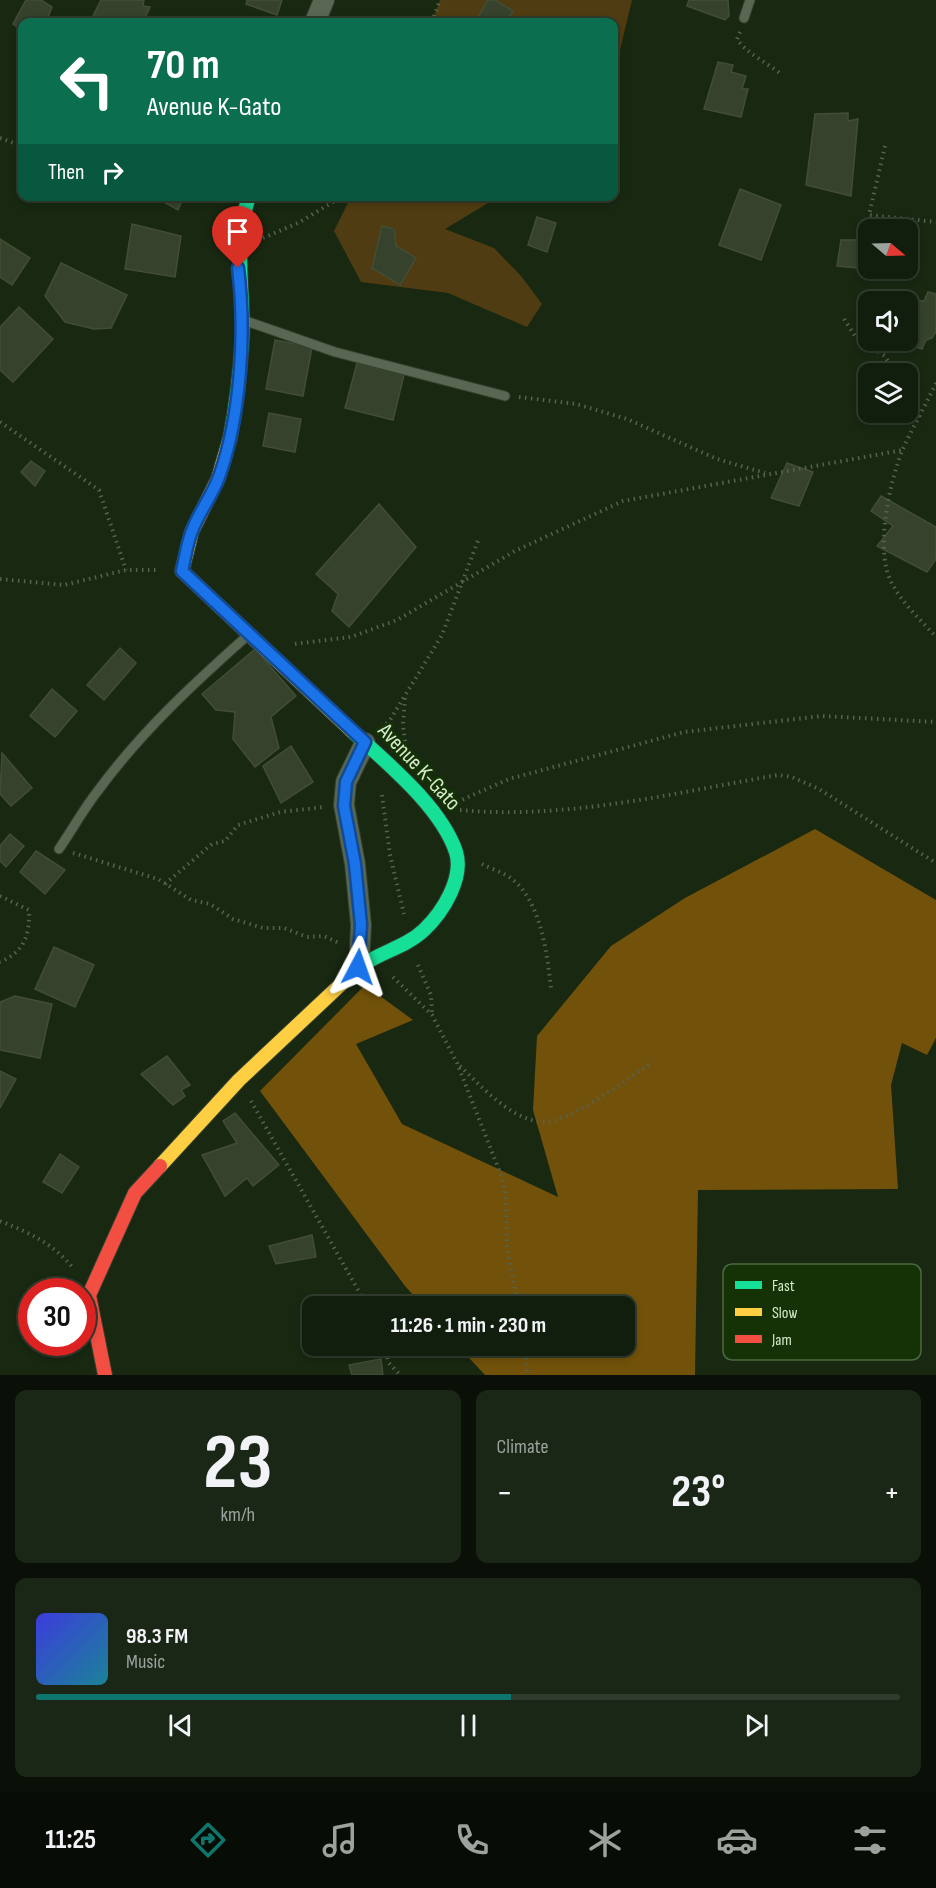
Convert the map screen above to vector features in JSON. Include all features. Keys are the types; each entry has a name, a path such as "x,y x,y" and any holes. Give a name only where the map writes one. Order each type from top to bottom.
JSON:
{"street":[{"path":"317,18 324,0"},
{"path":"182,571 192,531 219,479 231,436 242,320 238,249 242,218 247,201"},
{"name":"Avenue K-Gato","path":"182,571 365,742 411,789 439,811 456,853"},
{"path":"364,959 355,864 344,806 346,782 365,742"},
{"path":"96,1279 135,1193 239,1080 364,959 410,939 425,928 450,895 457,873 456,853"},
{"path":"96,1330 105,1375"}],"lane":[{"path":"744,18 750,0"},
{"path":"242,320 335,352 505,396"},
{"path":"59,849 97,791 155,723 194,683 249,634"}],"path":[{"path":"433,18 440,0"},
{"path":"744,18 738,39 744,49 763,59 782,75"},
{"path":"0,138 18,145"},
{"path":"885,146 868,215 936,222"},
{"path":"238,249 298,223 335,201"},
{"path":"844,319 855,336 885,356 889,363"},
{"path":"936,383 903,450 884,530 883,548 887,572 895,587 936,638"},
{"path":"505,396 586,407 627,419 717,459 766,473"},
{"path":"918,413 920,417"},
{"path":"0,422 99,490 126,570"},
{"path":"265,648 351,637 397,621 516,550 623,501 766,473 903,450"},
{"path":"365,742 390,720 442,635 479,538"},
{"path":"0,579 64,585 126,570 182,571"},
{"path":"405,697 403,725 411,789"},
{"path":"439,811 509,779 684,732 822,716 936,722"},
{"path":"439,811 494,813 570,810 778,775 792,777 819,789 905,842 927,860 936,863"},
{"path":"381,787 390,855 418,967 431,995 432,1015"},
{"path":"165,884 212,844 225,841 238,825 280,812 344,806"},
{"path":"59,849 158,879 191,900 210,903 233,919 263,928 284,928 307,938 324,936 364,959 432,1015 457,1063 501,1175 506,1196 507,1248 516,1296"},
{"path":"456,853 510,877 524,890 547,953 551,988"},
{"path":"0,896 28,910 30,930 15,956 0,962"},
{"path":"457,1063 503,1103 525,1117 545,1123 569,1115 653,1062"},
{"path":"239,1080 361,1296"},
{"path":"0,1221 36,1235 59,1251 81,1278"},
{"path":"387,1356 389,1363 400,1375"},
{"path":"525,1356 528,1375"}],"shaded area":[{"path":"440,0 632,0 618,58 618,18 433,18"},
{"path":"349,201 491,201 445,229 494,248 521,276 542,304 527,327 448,293 361,282 334,231"},
{"path":"815,829 936,900 936,1038 927,1055 902,1043 891,1085 898,1189 698,1190 695,1375 485,1375 467,1356 635,1356 635,1296 414,1296 260,1091 365,985 413,1020 356,1044 402,1124 558,1197 533,1110 537,1036 611,946 685,898"}],"building":[{"path":"26,0 41,0 52,7 48,18 18,18 18,27 13,24"},
{"path":"101,0 144,0 143,6 150,7 145,18 96,18 93,16"},
{"path":"247,0 282,0 277,15 246,4"},
{"path":"488,0 495,0 513,11 509,18 477,18"},
{"path":"689,0 728,0 729,16 725,20 687,6"},
{"path":"718,62 733,65 731,72 746,76 742,89 748,89 741,117 704,109"},
{"path":"848,113 848,121 858,119 851,196 806,185 815,114"},
{"path":"740,189 781,205 761,260 719,245"},
{"path":"162,201 182,201 178,210"},
{"path":"537,217 556,223 547,252 528,245"},
{"path":"132,224 181,236 175,277 125,269"},
{"path":"382,226 394,229 396,246 416,258 400,285 372,268"},
{"path":"0,239 30,258 12,285 0,277"},
{"path":"841,240 858,240 858,268 837,266"},
{"path":"61,263 127,295 111,328 94,329 65,322 45,296"},
{"path":"928,292 936,294 936,332 932,338 926,340 922,349 918,348 918,300 924,301"},
{"path":"19,307 53,339 13,382 0,370 0,327"},
{"path":"275,340 312,347 303,396 266,389"},
{"path":"357,363 404,375 393,420 345,408"},
{"path":"269,413 301,419 295,452 263,446"},
{"path":"31,461 45,471 35,486 21,472"},
{"path":"787,463 813,472 799,506 771,498"},
{"path":"881,496 936,527 936,559 927,572 877,546 893,526 871,511"},
{"path":"379,504 416,547 349,627 332,611 338,594 316,574"},
{"path":"120,648 136,663 104,700 87,685"},
{"path":"255,649 296,696 271,717 279,748 255,767 233,739 235,712 216,710 202,694"},
{"path":"52,689 77,711 55,737 30,716"},
{"path":"291,746 313,782 281,803 263,766"},
{"path":"2,753 32,788 11,806 0,794"},
{"path":"10,834 24,846 6,867 0,861 0,846"},
{"path":"36,851 65,870 45,894 20,872"},
{"path":"54,947 94,965 75,1007 35,989"},
{"path":"15,996 52,1004 40,1058 0,1050 0,1002"},
{"path":"167,1056 190,1085 181,1090 185,1096 173,1105 141,1074"},
{"path":"0,1071 16,1079 0,1108"},
{"path":"235,1113 279,1165 253,1186 247,1178 225,1196 202,1155 237,1143 223,1121"},
{"path":"60,1154 79,1167 62,1193 43,1182"},
{"path":"312,1235 316,1257 276,1264 269,1246"},
{"path":"381,1359 383,1375 352,1375 349,1365"}],"traffic: fast":[{"path":"230,438 238,390 242,342 240,252 248,201"},
{"path":"352,731 426,802 449,835 458,862 450,894 431,923 407,942 371,960 354,972"}],"traffic: slow":[{"path":"230,438 218,479 192,531 182,571 352,731"},
{"path":"160,1166 239,1080 354,972"}],"traffic: jam":[{"path":"105,1375 89,1295 135,1193 160,1166"}],"route":[{"path":"238,268 242,297 242,341 231,436 219,479 192,531 182,571 365,742 346,782 344,806 355,864 361,925 358,967"}]}
